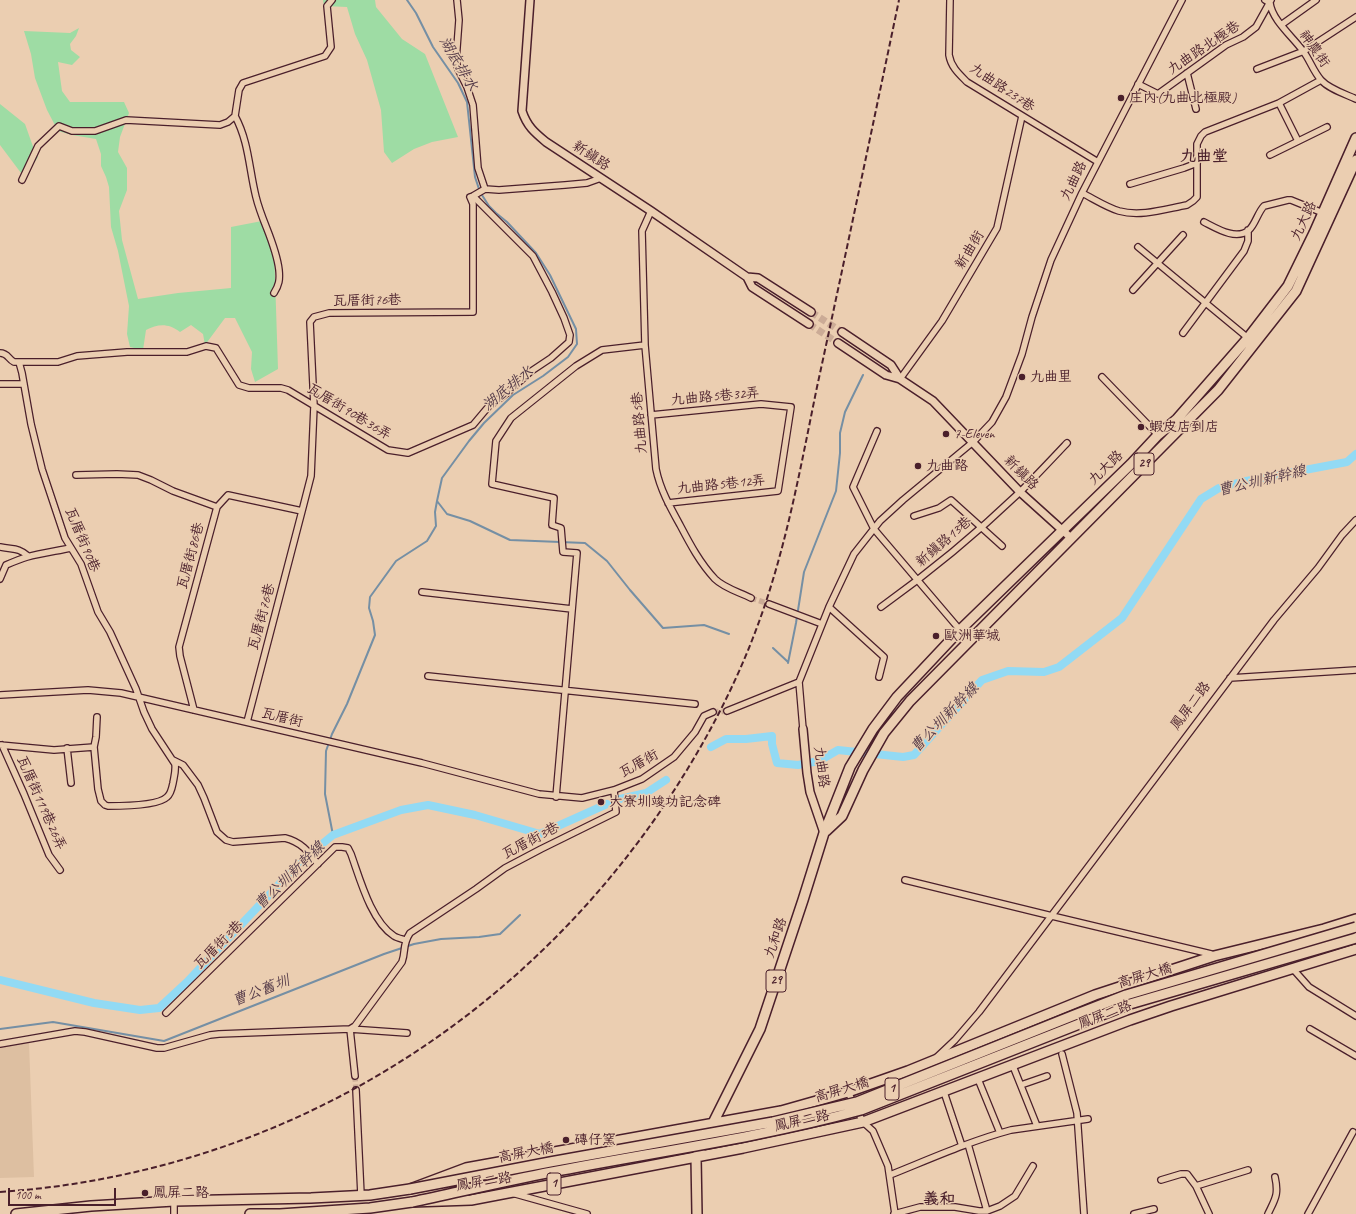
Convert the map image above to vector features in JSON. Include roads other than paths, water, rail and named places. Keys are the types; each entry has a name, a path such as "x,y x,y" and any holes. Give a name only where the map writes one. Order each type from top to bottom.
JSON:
{"main road":[{"name":"九大路","path":"850,767 873,729 897,697 960,630 1131,464 1158,435 1177,419 1248,338 1288,286 1323,213 1356,138"},
{"name":"九大路","path":"824,833 842,816 863,770 884,733 910,701 1218,390 1269,326 1296,290 1356,160"},
{"name":"九和路","path":"696,1157 760,1029 824,833 850,767"},
{"name":"鳳屏二路","path":"16,1214 91,1206 174,1201 310,1198 361,1195 410,1189 466,1168 781,1111 848,1092 908,1071 1095,995 1214,956 1324,929 1356,919"},
{"name":"高屏大橋","path":"410,1189 773,1122 857,1102 1126,995 1356,927"},
{"name":"高屏大橋","path":"412,1202 551,1172 773,1132 861,1110 1130,1004 1356,938"},
{"name":"鳳屏二路","path":"250,1214 280,1214 370,1208 412,1202 471,1200 696,1157 863,1122 1137,1018 1356,949"},
{"name":"29","path":"696,1157 697,1214"}],"street":[{"path":"274,293 280,284 279,271 275,250 263,220 256,196 246,142 235,116 239,90 243,83 325,56 331,47 327,6 332,0"},
{"path":"457,0 459,20 456,61 473,105 478,168 485,189"},
{"name":"新鎮路","path":"530,0 522,111 525,121 530,128 546,142 746,276 758,278 811,312"},
{"name":"九曲路237巷","path":"950,0 949,55 950,62 955,69 967,82 1098,162"},
{"name":"九曲路","path":"824,833 810,792 799,682 829,607 854,554 874,529 903,500 973,442 992,422 1006,397 1022,354 1032,317 1051,260 1082,193 1182,0"},
{"path":"1282,25 1316,0"},
{"name":"九曲路北極巷","path":"1138,84 1158,94 1226,44 1243,37 1256,27 1269,1"},
{"name":"神農街","path":"1269,1 1276,18 1304,51 1321,80 1329,86 1356,98"},
{"path":"1257,69 1304,51 1356,17"},
{"path":"1188,73 1196,109"},
{"path":"1082,193 1112,208 1127,213 1138,213 1187,205 1197,197 1197,144 1205,132 1280,103 1321,80"},
{"path":"1280,103 1298,141"},
{"path":"22,180 38,146 58,126 72,131 95,131 126,120 220,125 228,122 235,116"},
{"name":"新曲街","path":"900,379 942,321 997,228 1022,116"},
{"path":"1270,155 1327,127"},
{"path":"1130,184 1197,163"},
{"path":"473,196 485,189 499,190 587,183 601,178"},
{"name":"瓦厝街90巷36弄","path":"19,362 58,362 77,356 126,352 187,352 206,346 216,348 239,384 249,388 281,388 288,390 388,450 408,453 473,425 489,406 507,393 530,372 551,358 568,342 570,335 564,318 533,256 473,196"},
{"name":"瓦厝街76巷","path":"247,722 311,476 314,406 310,322 314,317 329,313 473,312 473,204 470,197 473,196"},
{"path":"1183,333 1244,251 1248,241 1248,230 1264,206 1292,200 1323,213"},
{"name":"九曲路5巷","path":"651,211 642,231 645,346 656,469 659,483 695,554 716,580 750,598"},
{"path":"1204,222 1223,232 1233,234 1248,230"},
{"path":"1133,290 1183,235"},
{"path":"1138,247 1248,338"},
{"name":"新鎮路","path":"746,276 752,287 808,324"},
{"name":"新鎮路","path":"842,332 891,365 900,379"},
{"name":"新鎮路","path":"838,343 886,375 900,379 933,401 1020,492 1071,538"},
{"path":"556,797 576,553 562,552 561,528 552,525 554,498 492,484 496,441 511,418 576,366 602,350 645,346"},
{"path":"0,353 8,355 14,362 19,362"},
{"name":"瓦厝街90巷","path":"19,362 30,424 42,469 65,538 81,564 98,612 110,632 152,729 173,760"},
{"path":"1102,378 1158,435"},
{"path":"0,384 24,384"},
{"name":"九曲路5巷32弄","path":"651,415 761,404 791,407 778,491"},
{"path":"877,431 853,487 874,529 960,630"},
{"name":"新鎮路13巷","path":"881,607 918,581 981,527 1020,492 1067,443"},
{"path":"76,475 138,475 173,491 216,507"},
{"name":"九曲路5巷12弄","path":"668,503 778,491"},
{"name":"瓦厝街86巷","path":"194,710 179,647 216,507 228,494 302,511"},
{"path":"914,516 939,508 951,500 1002,546"},
{"name":"鳳屏二路","path":"933,1061 955,1040 979,1012 1274,620 1318,568 1342,535 1356,520"},
{"path":"0,548 16,548 22,550 28,556"},
{"path":"0,579 6,565 28,556 71,548"},
{"path":"422,592 572,610"},
{"path":"769,604 822,624"},
{"path":"829,607 884,657 879,677"},
{"path":"1230,678 1356,670"},
{"path":"428,676 695,704"},
{"path":"727,711 799,682"},
{"name":"瓦厝街","path":"0,695 88,690 120,693 422,763 538,794 556,797 582,798 614,790 642,779 674,757 695,732 704,716 712,712"},
{"path":"97,717 94,747 98,789 101,801 105,805 144,805 167,797 171,791 176,770 173,760"},
{"path":"1,745 54,750 94,747"},
{"name":"瓦厝街119巷26弄","path":"1,745 28,804 48,855 60,870"},
{"path":"67,748 71,783"},
{"path":"173,760 183,765 198,785 217,832 226,840 233,842 285,838 297,842 316,862"},
{"name":"瓦厝街3巷","path":"166,1013 316,862 334,847 348,848 368,902 383,925 394,936 405,943 410,933 505,868 616,812 614,790"},
{"path":"905,880 1211,954 1214,956"},
{"path":"350,1029 355,1026 402,962 405,943"},
{"path":"1293,969 1309,987 1356,1016"},
{"path":"350,1029 355,1076"},
{"path":"0,1044 75,1031 157,1048 164,1048 210,1035 219,1034 350,1029 406,1033"},
{"path":"1310,1029 1356,1056"},
{"path":"1062,1054 1071,1086 1077,1120 1084,1214"},
{"path":"1013,1066 1037,1126"},
{"path":"1021,1085 1047,1076"},
{"path":"978,1079 1000,1133"},
{"path":"356,1090 361,1195"},
{"path":"848,1092 863,1122 873,1131 888,1166 894,1214 920,1207 955,1207 979,1212 987,1211 1000,1206 1015,1196 1033,1166"},
{"path":"944,1092 965,1145 987,1211"},
{"path":"890,1175 965,1145 1000,1133 1011,1130 1088,1119"},
{"path":"1308,1214 1353,1132"},
{"path":"1196,1186 1248,1170"},
{"path":"1161,1180 1184,1173 1187,1174 1196,1186 1209,1214"},
{"path":"1268,1214 1278,1188 1275,1177"},
{"path":"509,1192 573,1212 587,1214"},
{"path":"174,1201 174,1214"},
{"path":"1134,1214 1154,1209"}],"waterway":[{"name":"湖底排水","path":"407,0 416,13 433,47 458,83 467,102 475,177 480,192 489,206 507,222 536,253 550,275 576,329 577,344 568,357 543,376 513,395 484,423 442,478 437,501 447,514 470,521 510,540 585,543 607,561 663,628 704,625 729,634"},
{"path":"788,663 804,572 836,491 840,453 840,433 845,412 863,375"},
{"name":"曹公圳新幹線","path":"711,747 726,739 746,739 772,736 772,744 777,763 798,765 819,761 838,750 903,757 914,755 982,680 1008,671 1044,672 1059,667 1122,618 1201,499 1219,488 1241,482 1347,462 1356,454"},
{"path":"333,835 325,794 326,751 375,635 369,608 370,597 396,561 427,541 436,526 435,512 437,501"},
{"name":"湖底排水","path":"773,648 788,662"},
{"name":"曹公圳新幹線","path":"620,799 646,793 666,780"},
{"name":"曹公圳新幹線","path":"0,980 94,1003 140,1010 159,1008 187,982 300,862 333,835 401,810 428,805 475,815 540,834 607,804"},
{"name":"曹公舊圳","path":"0,1029 53,1022 164,1041 384,954 414,944 441,939 479,937 500,934 520,915"}],"tunnel":[{"path":"811,312 842,332"},
{"path":"809,324 838,343"},
{"path":"751,598 769,604"},
{"path":"713,712 727,711"},
{"path":"355,1076 356,1090"}],"railway":[{"path":"0,1192 99,1180 194,1156 285,1123 372,1079 453,1026 528,964 596,894 657,816 715,721 739,671 770,591 786,533 799,475 899,0"}],"place":[{"name":"庄內(九曲北極殿)","path":"1121,98"},
{"name":"九曲里","path":"1022,377"},
{"name":"蝦皮店到店","path":"1141,427"},
{"name":"7-Eleven","path":"946,434"},
{"name":"九曲路","path":"918,466"},
{"name":"歐洲華城","path":"936,636"},
{"name":"大寮圳竣功記念碑","path":"601,802"},
{"name":"磚仔窯","path":"566,1140"},
{"name":"鳳屏二路","path":"145,1193"}],"district":[{"name":"九曲堂","path":"1204,157"},
{"name":"義和","path":"939,1200"}]}
